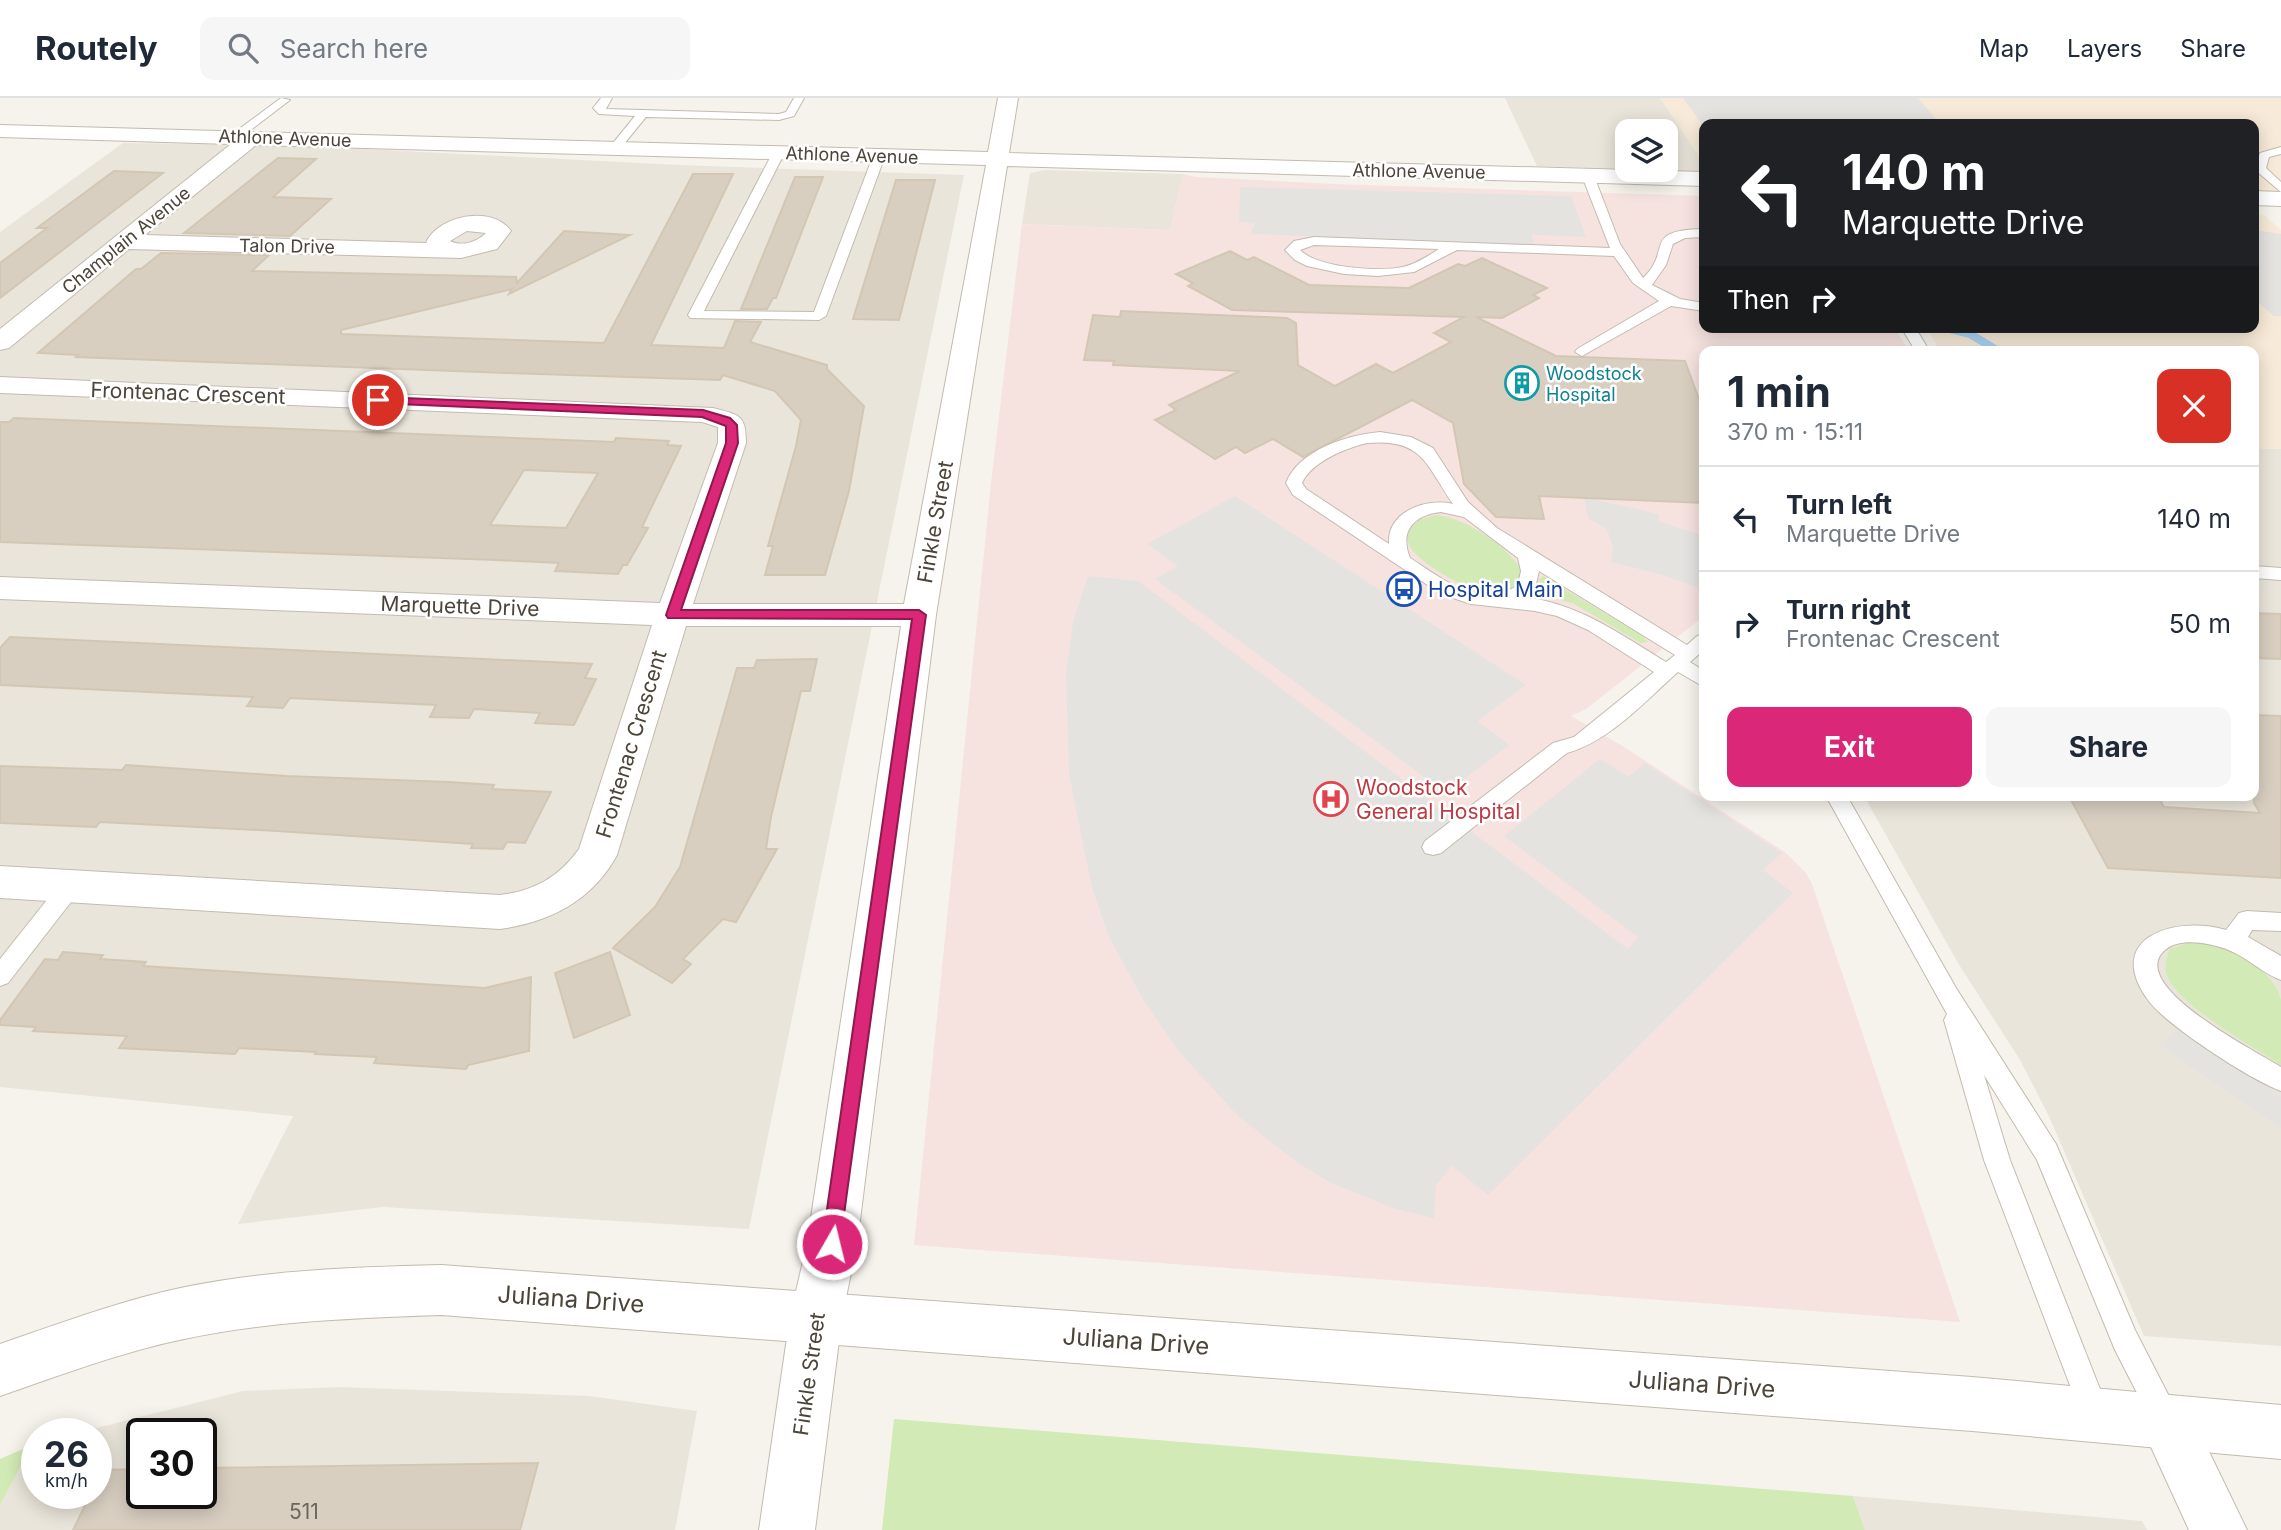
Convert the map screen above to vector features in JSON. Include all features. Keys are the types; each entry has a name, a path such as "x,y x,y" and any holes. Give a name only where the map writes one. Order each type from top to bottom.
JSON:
{"street":[{"name":"Finkle Street","path":"787,1530 816,1317 832,1244 919,615 1008,98"},
{"name":"Athlone Avenue","path":"0,131 1699,179"},
{"name":"Champlain Avenue","path":"0,342 122,242 243,137"},
{"path":"2259,198 2281,199"},
{"name":"Talon Drive","path":"122,242 451,250"},
{"name":"Frontenac Crescent","path":"0,385 715,416 732,425 732,443 673,615 597,855 586,873 558,895 522,910 500,912 0,883"},
{"name":"Marquette Drive","path":"0,588 673,615 919,615"},
{"name":"Juliana Drive","path":"0,1370 91,1338 209,1308 328,1293 441,1290 1903,1399 2281,1432"},
{"path":"2167,1423 2219,1530"}],"lane":[{"path":"607,98 599,108 603,112 779,117 790,114 800,98"},
{"path":"243,137 285,100"},
{"path":"615,148 643,113"},
{"path":"2281,150 2264,155 2260,169 2281,188"},
{"path":"779,152 695,315 819,316 879,156"},
{"path":"1588,176 1616,252 1626,269 1652,293 1688,306 1699,307"},
{"path":"1644,285 1656,274 1666,241 1671,236 1699,233"},
{"path":"1453,247 1409,269 1395,272 1322,266 1297,258 1292,250 1298,244 1314,242 1616,252"},
{"path":"1583,352 1669,300"},
{"path":"1677,663 1569,614 1527,603 1461,596 1298,492 1294,483 1302,467 1344,442 1375,436 1400,439 1429,453 1455,497 1468,513 1699,677"},
{"path":"1402,560 1396,534 1405,518 1434,508 1468,513"},
{"path":"1495,600 1513,597 1526,588 1530,571 1526,555"},
{"path":"2259,572 2281,574"},
{"path":"1433,847 1560,748 1581,742 1602,727 1699,644"},
{"path":"1839,801 1948,995 2047,1153 2125,1340 2167,1423"},
{"path":"0,976 70,887"},
{"path":"2236,944 2237,929 2247,920 2281,922"},
{"path":"2281,970 2271,961 2220,937 2193,933 2171,935 2154,943 2146,957 2146,976 2158,995 2180,1016 2281,1080"},
{"path":"1948,995 1997,1160 2096,1417"}],"shaded area":[{"path":"1505,98 1660,98 1674,119 1615,119 1615,169 1537,166"},
{"path":"1660,98 2281,98 2281,192 2259,191 2259,119 1699,119 1699,156 1678,125 1678,119 1674,119"},
{"path":"1683,98 1918,98 1936,119 1699,119"},
{"path":"1678,125 1699,156 1699,172 1678,171"},
{"path":"123,143 285,145 679,165 964,175 749,1229 383,1207 238,1224 293,1116 0,1087 0,232"},
{"path":"1045,170 1183,174 1170,230 1022,224 1030,173"},
{"name":"Woodstock General Hospital","path":"1183,174 1196,177 1334,184 1699,196 1699,333 1898,333 1906,346 1699,346 1699,620 1586,709 1571,716 1699,796 1699,801 1707,801 1786,853 1806,873 1812,884 1960,1322 914,1245 991,483 1022,224 1170,230"},
{"path":"1240,187 1571,196 1586,237 1532,235 1534,245 1251,234 1255,223 1239,222"},
{"path":"2259,214 2264,215 2281,230 2281,449 2259,448 2259,346 1937,346 1930,333 2259,333"},
{"path":"2259,231 2281,234 2281,316 2274,316 2259,303"},
{"path":"2259,448 2281,449 2281,1346 2144,1336 2048,1114 2020,1060 1958,963 1867,801 2259,801"},
{"path":"1235,496 1526,685 1478,721 1509,745 1446,793 1155,579 1178,566 1147,544"},
{"path":"1584,497 1659,514 1658,521 1699,534 1699,588 1663,575 1611,562 1613,548 1607,529 1588,518"},
{"path":"1088,576 1138,581 1628,949 1638,937 1504,836 1600,759 1629,777 1645,763 1699,801 1782,853 1763,870 1793,893 1488,1195 1452,1166 1436,1185 1434,1218 1395,1209 1331,1183 1298,1163 1239,1117 1180,1053 1144,1001 1109,937 1092,888 1069,774 1066,675 1073,622"},
{"path":"2180,1026 2281,1095 2281,1128 2161,1046"},
{"path":"340,1387 589,1396 697,1411 675,1530 0,1530 0,1505 21,1466 21,1509 112,1509 112,1424 126,1421 126,1509 217,1509 217,1418 136,1418 243,1391"},
{"path":"1853,1496 2142,1521 2147,1530 1865,1530"}],"green space":[{"path":"1436,515 1472,527 1507,552 1522,571 1516,586 1504,592 1488,592 1469,587 1433,568 1419,557 1409,545 1409,530 1419,520"},
{"path":"1543,576 1641,635 1648,642 1641,643 1574,604 1536,593 1539,579"},
{"path":"2191,942 2231,951 2257,966 2268,976 2281,1000 2281,1065 2200,1011 2173,986 2166,968 2170,949"},
{"path":"894,1419 1853,1496 1865,1530 882,1530"},
{"path":"21,1450 21,1466 0,1505 0,1459"}],"building":[{"path":"278,158 316,159 273,197 331,199 290,236 184,233"},
{"path":"114,171 163,173 0,298 0,263 47,228 37,228"},
{"path":"693,174 733,174 651,345 724,348 735,321 761,322 750,342 827,365 827,369 864,406 849,491 825,575 765,575 773,546 768,546 801,420 775,391 723,375 720,380 76,357 78,355 38,353 136,269 141,269 161,253 269,255 252,271 516,277 517,283 564,231 630,235 509,294 512,289 341,330 341,334 604,343"},
{"path":"795,177 823,177 776,298 773,298 767,309 741,309"},
{"path":"896,180 935,180 899,320 853,319"},
{"name":"Woodstock Hospital","path":"1230,251 1247,260 1254,257 1309,285 1409,288 1458,264 1465,266 1482,258 1547,288 1533,295 1539,298 1502,318 1476,317 1556,356 1685,361 1699,399 1699,503 1539,496 1544,519 1496,517 1464,484 1453,423 1412,400 1303,457 1273,439 1245,453 1236,447 1215,459 1155,420 1176,410 1169,405 1240,371 1113,365 1114,361 1084,360 1093,315 1120,317 1121,311 1287,318 1296,323 1298,365 1335,386 1376,364 1393,373 1451,342 1434,333 1464,317 1232,310 1188,286 1193,283 1176,274"},
{"path":"14,418 614,442 616,438 669,441 667,445 681,446 642,527 648,528 627,565 623,565 618,574 555,571 559,563 0,542 0,422 9,422","holes":["524,470 598,473 566,528 490,525"]},
{"path":"2259,613 2281,614 2281,659 2259,658"},
{"path":"10,637 592,664 585,678 596,679 574,725 535,723 540,713 474,709 469,718 430,717 436,705 290,698 283,708 247,706 253,697 0,685 0,648"},
{"path":"817,659 810,691 801,691 771,817 766,849 777,849 736,922 723,919 683,959 691,964 672,983 613,948 655,907 680,867 737,668 754,668 757,660"},
{"path":"2259,715 2281,716 2281,878 2108,868 2072,801 2161,801 2164,807 2260,813 2254,803 2259,801"},
{"path":"126,765 286,776 449,782 494,785 492,789 551,792 525,843 507,842 503,849 471,848 473,844 277,831 100,822 96,827 0,823 0,766 122,770"},
{"path":"63,952 103,955 100,959 146,962 143,966 485,988 531,977 529,1051 468,1065 466,1069 374,1063 377,1057 315,1054 316,1052 239,1048 235,1054 119,1048 127,1036 33,1031 36,1027 0,1025 0,1020 45,959 58,960"},
{"path":"610,952 630,1015 574,1038 555,973"},
{"path":"538,1463 520,1530 73,1530 83,1509 112,1509 112,1470 126,1469 126,1509 217,1509 217,1468"}],"waterway":[{"path":"1966,333 1990,346"}],"place":[{"name":"Woodstock Hospital","path":"1522,383"},
{"name":"Hospital Main","path":"1404,589"},
{"name":"Woodstock General Hospital","path":"1331,799"}],"route":[{"path":"378,400 703,414 726,420 732,425 732,443 673,615 919,615 832,1244"}]}
